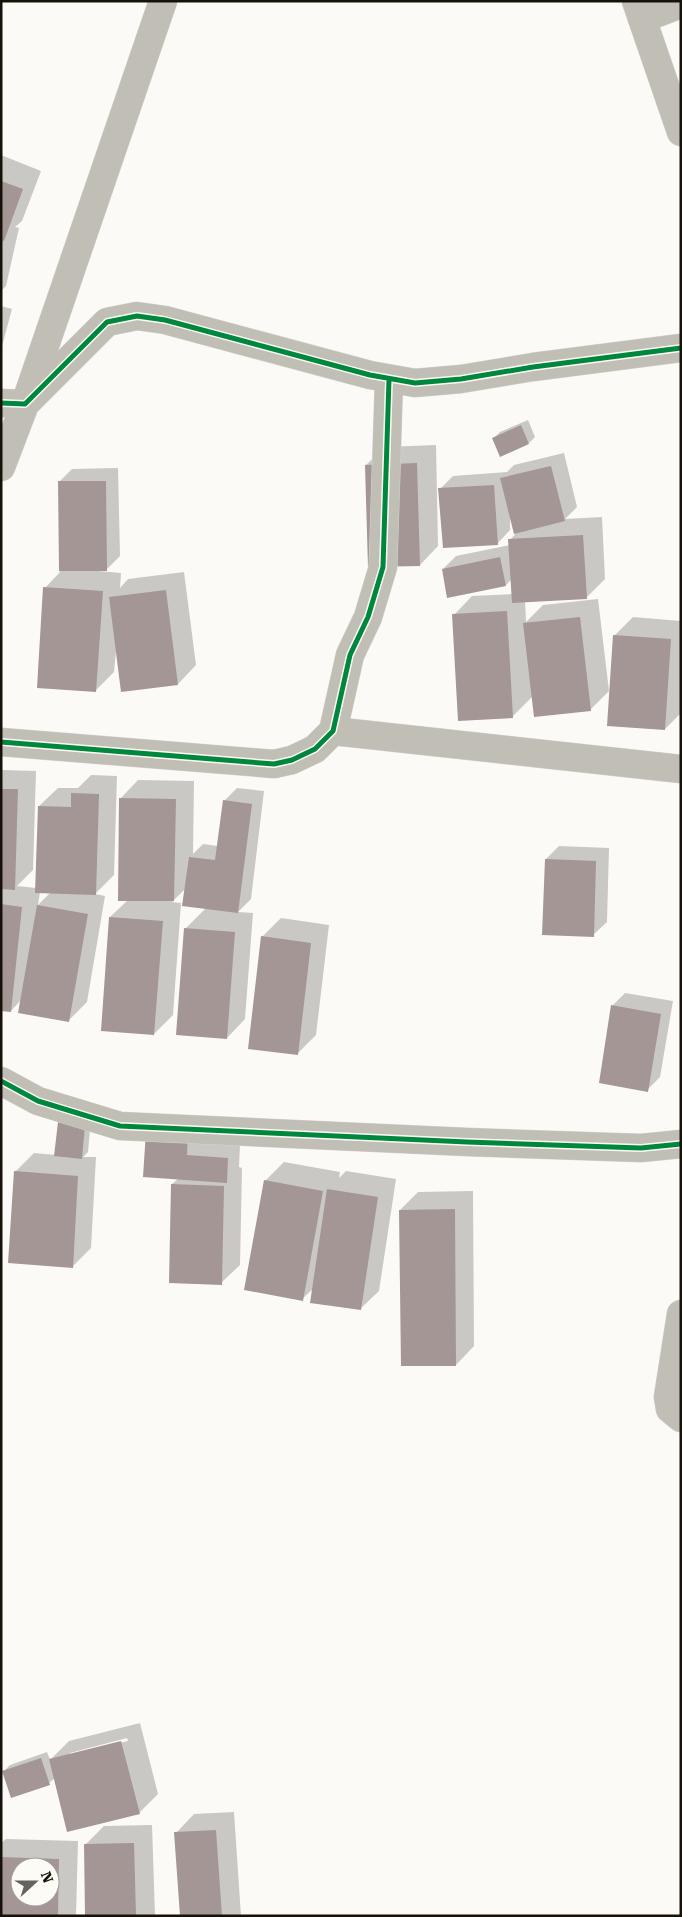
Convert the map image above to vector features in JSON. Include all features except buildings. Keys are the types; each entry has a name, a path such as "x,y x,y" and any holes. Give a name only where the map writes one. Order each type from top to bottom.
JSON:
{"street":[{"path":"1,467 13,404 163,1"},
{"path":"681,4 639,10 681,132"},
{"path":"13,404 107,322 137,316 166,320 275,351 389,379 415,383 461,379 542,366 681,348"},
{"path":"1,742 274,764 292,760 314,749 333,731 350,654 368,617 383,567 389,379"},
{"path":"333,731 681,769"},
{"path":"1,1081 38,1101 120,1126 641,1148 681,1144"},
{"path":"681,1314 668,1397 670,1409 681,1418"}],"cycle path":[{"path":"1,403 25,404 107,322 137,316 165,320 370,375 415,383 461,379 533,367 681,348"},
{"path":"1,742 274,764 292,760 315,749 333,731 350,655 368,617 383,567 389,379"},
{"path":"1,1081 38,1101 120,1126 641,1148 681,1144"}]}
